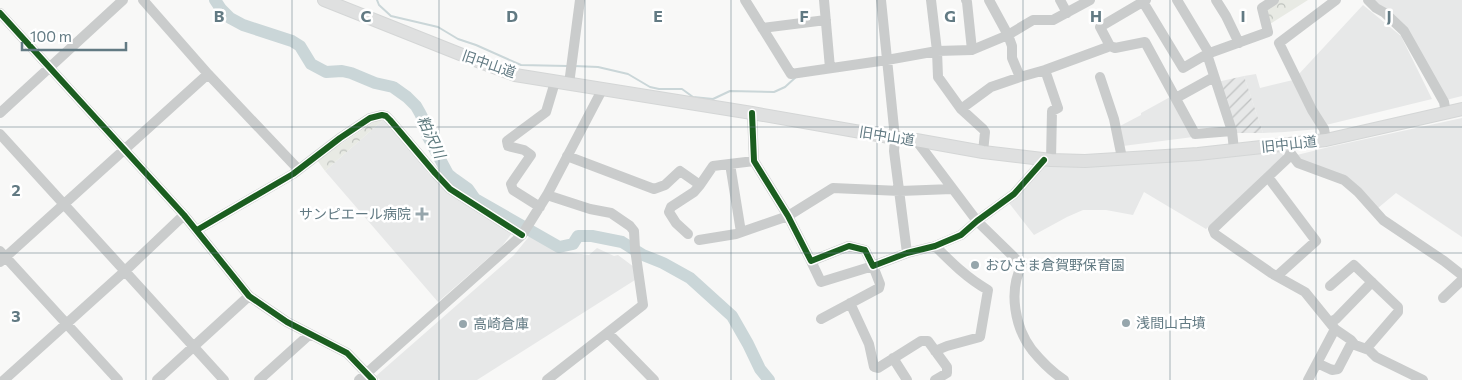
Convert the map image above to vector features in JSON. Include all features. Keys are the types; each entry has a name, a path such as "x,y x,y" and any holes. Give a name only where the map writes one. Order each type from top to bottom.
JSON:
{"main road":[{"name":"旧中山道","path":"324,0 515,75 895,138 1048,160 1085,160 1234,150 1289,150 1462,109"}],"street":[{"path":"0,113 123,0"},
{"path":"143,0 208,74 298,169"},
{"path":"569,84 580,0"},
{"path":"745,0 791,74 887,60 937,50 972,50 1008,35 1033,20 1053,20 1090,0"},
{"path":"824,0 830,68"},
{"path":"881,0 895,138 894,151 907,253"},
{"path":"931,0 938,77 961,110 983,128 985,132 983,152"},
{"path":"966,0 972,50"},
{"path":"989,0 1008,35 1012,46 1012,58 1020,77"},
{"path":"1060,0 1066,13"},
{"path":"1177,0 1208,54 1232,131 1234,150"},
{"path":"1216,0 1242,45"},
{"path":"1242,45 1268,32 1262,8 1274,0"},
{"path":"1279,43 1336,0"},
{"path":"1368,0 1404,31 1444,102 1446,113"},
{"path":"1110,46 1100,27 1144,1 1182,68 1208,54 1272,36 1279,43 1324,130 1326,140"},
{"path":"2,19 184,215 249,296 287,322 347,353 366,378 526,230 547,195 602,90"},
{"path":"762,28 826,20"},
{"path":"961,110 991,87 1046,70 1110,46 1115,48 1145,42 1195,134 1232,131"},
{"path":"752,113 754,161 788,216 821,282 907,253 935,246 961,235 1014,194 1048,160 1052,111 1058,108 1046,70"},
{"path":"118,380 2,257 64,204 208,74"},
{"path":"1176,98 1214,76"},
{"path":"1100,77 1114,118 1122,158"},
{"path":"540,207 513,190 511,184 531,155 524,150 508,146 507,141 546,112 554,82"},
{"path":"197,230 293,174 340,138 376,116 386,116 450,189 526,230"},
{"path":"0,134 224,380"},
{"path":"916,140 977,221 1022,265 1015,288 1014,300 1019,324 1032,350 1062,380"},
{"path":"1422,380 1376,357 1366,349 1355,345 1332,326 1306,292 1277,276 1239,249 1228,244 1215,234 1213,229 1268,177 1289,150 1298,163 1344,180 1358,192 1383,220 1462,275"},
{"path":"567,156 654,189 665,184 680,171 700,185"},
{"path":"688,234 676,223 669,212 671,207 694,192 713,166 754,161"},
{"path":"730,164 741,232"},
{"path":"1268,177 1316,241 1277,276"},
{"path":"699,240 741,232 788,216 833,188 900,191 952,190"},
{"path":"547,195 590,209 611,213 624,220 630,226 634,231 644,305 547,380"},
{"path":"4,380 184,215"},
{"path":"811,261 849,246 865,250 880,284 879,288 821,319"},
{"path":"935,246 956,268 988,290 980,337 935,351"},
{"path":"1330,286 1354,265 1398,307 1398,312 1366,349"},
{"path":"1443,298 1462,280"},
{"path":"1308,380 1336,319 1372,282"},
{"path":"157,380 249,296"},
{"path":"850,303 869,344 874,367 878,368 921,341 928,341 947,367 947,373 935,380"},
{"path":"608,333 654,380"},
{"path":"259,380 310,334"},
{"path":"1317,363 1332,370 1338,369 1352,342"},
{"path":"893,358 906,380"}],"shaded area":[{"path":"1372,0 1462,0 1462,96 1446,100 1407,29"},
{"path":"1363,5 1401,36 1432,99 1326,125 1298,75"},
{"path":"1256,74 1260,88 1293,80 1319,129 1263,133 1244,76"},
{"path":"1244,76 1263,133 1235,133 1217,82"},
{"path":"1172,96 1193,137 1123,146 1120,126"},
{"path":"1462,118 1462,237 1396,193 1378,208 1364,192 1297,156 1329,147"},
{"name":"サンピエール病院","path":"383,120 428,173 451,195 513,232 502,246 438,302 325,171"},
{"path":"1280,150 1284,157 1206,229 1144,192 1133,215 1106,210 1083,210 1034,235 1009,203 1046,164"},
{"path":"531,234 557,251 589,255 597,248 614,256 618,255 634,267 635,280 477,380 380,380 376,376 514,255"}],"green space":[{"path":"1279,0 1308,0 1270,24 1267,8"},
{"path":"383,120 325,171 317,160 375,121"}],"waterway":[{"name":"粕沢川","path":"215,0 230,18 243,25 292,41 300,46 311,64 326,72 342,71 351,73 375,83 393,87 407,97 420,113 426,125 427,135 448,174 468,189 475,199 559,247 573,244 578,236 592,236 622,242 643,255 663,263 690,278 732,316 760,369 769,380"},
{"path":"377,0 379,5 391,16 438,27 458,39 521,65 567,66"},
{"path":"574,66 598,67 628,74 650,87 682,89 693,97 713,99 730,91 774,92 785,87 796,77"}],"cycle path":[{"path":"0,13 184,215 249,296 287,322 347,353 373,380"},
{"path":"752,113 754,161 788,216 811,261 849,246 865,250 873,266 907,253 935,246 961,235 1014,194 1044,160"},
{"path":"197,230 293,174 370,118 382,115 390,120 450,189 522,235"}],"place":[{"name":"サンピエール病院","path":"422,214"},
{"name":"おひさま倉賀野保育園","path":"975,265"},
{"name":"浅間山古墳","path":"1126,323"},
{"name":"高崎倉庫","path":"463,324"}]}
